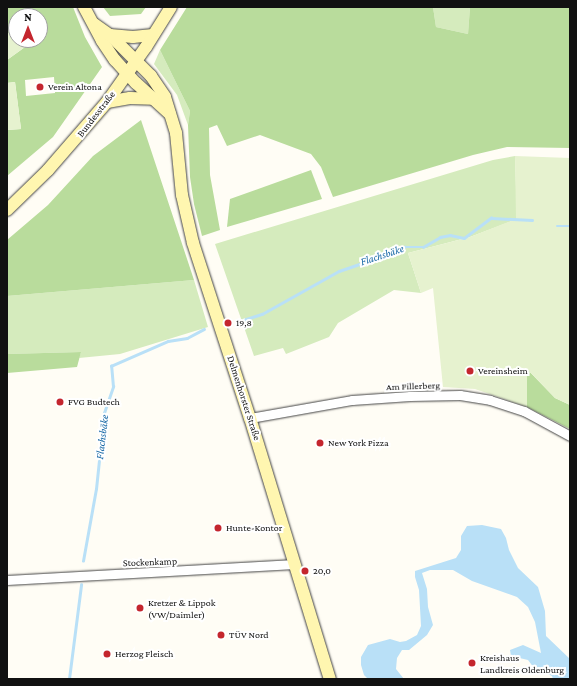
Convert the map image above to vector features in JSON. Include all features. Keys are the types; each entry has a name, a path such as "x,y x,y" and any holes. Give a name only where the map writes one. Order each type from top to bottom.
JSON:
{"main road":[{"path":"84,7 102,41 128,74 171,115"},
{"name":"Bundesstraße","path":"7,210 48,170 107,102 137,61 171,7"},
{"name":"Delmenhorster Straße","path":"94,24 110,35 137,61 159,86 171,115 176,133 182,195 193,244 250,418 330,679"},
{"path":"110,35 133,37 154,35"},
{"path":"107,102 130,98 153,99"}],"street":[{"name":"Am Fillerberg","path":"250,418 352,400 410,396 460,395 490,400 524,412 570,436"},
{"name":"Stockenkamp","path":"7,580 294,564"}],"green space":[{"path":"7,7 73,7 85,37 102,67 53,137 7,176 7,130 21,129 15,82 7,83 7,60 24,48 48,48 48,8 8,8 7,34","holes":["54,77 55,93 26,96 25,80"]},
{"path":"103,7 146,7 141,14 110,16"},
{"path":"187,7 433,7 436,27 468,34 470,7 570,7 570,148 507,147 473,155 333,197 321,167 311,154 260,135 227,146 217,125 209,128 210,175 220,230 202,236 194,204 190,177 188,125 190,111 160,50"},
{"path":"433,7 470,7 468,34 436,27"},
{"path":"8,33 8,48 24,48 7,60"},
{"path":"160,50 190,111 188,125 177,95 154,64"},
{"path":"15,82 21,129 7,130 7,83"},
{"path":"141,120 194,280 7,296 7,240 48,205 93,156"},
{"path":"515,156 517,219 470,237 408,253 421,293 394,290 338,323 329,337 286,354 283,348 254,356 215,244 493,160"},
{"path":"515,156 570,158 570,405 555,398 527,369 527,407 475,389 443,387 433,288 421,293 408,253 470,237 516,219"},
{"path":"311,170 322,199 227,227 230,199"},
{"path":"194,280 208,327 120,354 79,358 81,352 7,354 7,296"},
{"path":"81,352 77,367 7,373 7,354"},
{"path":"527,369 555,398 570,405 570,429 527,407"}],"water":[{"path":"482,525 501,529 518,568 538,587 545,611 546,636 570,659 570,679 553,679 552,676 534,668 528,660 511,656 510,650 523,645 541,653 535,622 528,607 517,597 472,581 453,570 430,570 422,573 427,589 428,607 433,625 427,635 409,650 402,650 397,658 396,669 404,679 368,679 364,675 361,665 361,657 368,645 390,639 400,642 406,641 417,635 421,626 419,590 415,577 415,571 456,558 461,550 461,536 467,526"}],"waterway":[{"name":"Flachsbäke","path":"237,322 262,314 339,271 365,262 372,257 389,254 404,247 423,247 440,237 450,235 464,238 491,218 532,220"},
{"name":"Flachsbäke","path":"557,226 570,226"},
{"name":"Flachsbäke","path":"83,561 96,489 104,413 113,387 111,366 168,341 187,338 204,329"},
{"name":"Flachsbäke","path":"69,679 81,585"}],"place":[{"name":"Verein Altona","path":"40,87"},
{"name":"19,8","path":"228,323"},
{"name":"Vereinsheim","path":"470,371"},
{"name":"FVG Budtech","path":"60,402"},
{"name":"New York Pizza","path":"320,443"},
{"name":"Hunte-Kontor","path":"218,528"},
{"name":"20,0","path":"305,571"},
{"name":"Kretzer & Lippok (VW/Daimler)","path":"140,608"},
{"name":"TÜV Nord","path":"221,635"},
{"name":"Herzog Fleisch","path":"107,654"},
{"name":"Kreishaus Landkreis Oldenburg","path":"472,663"}]}
